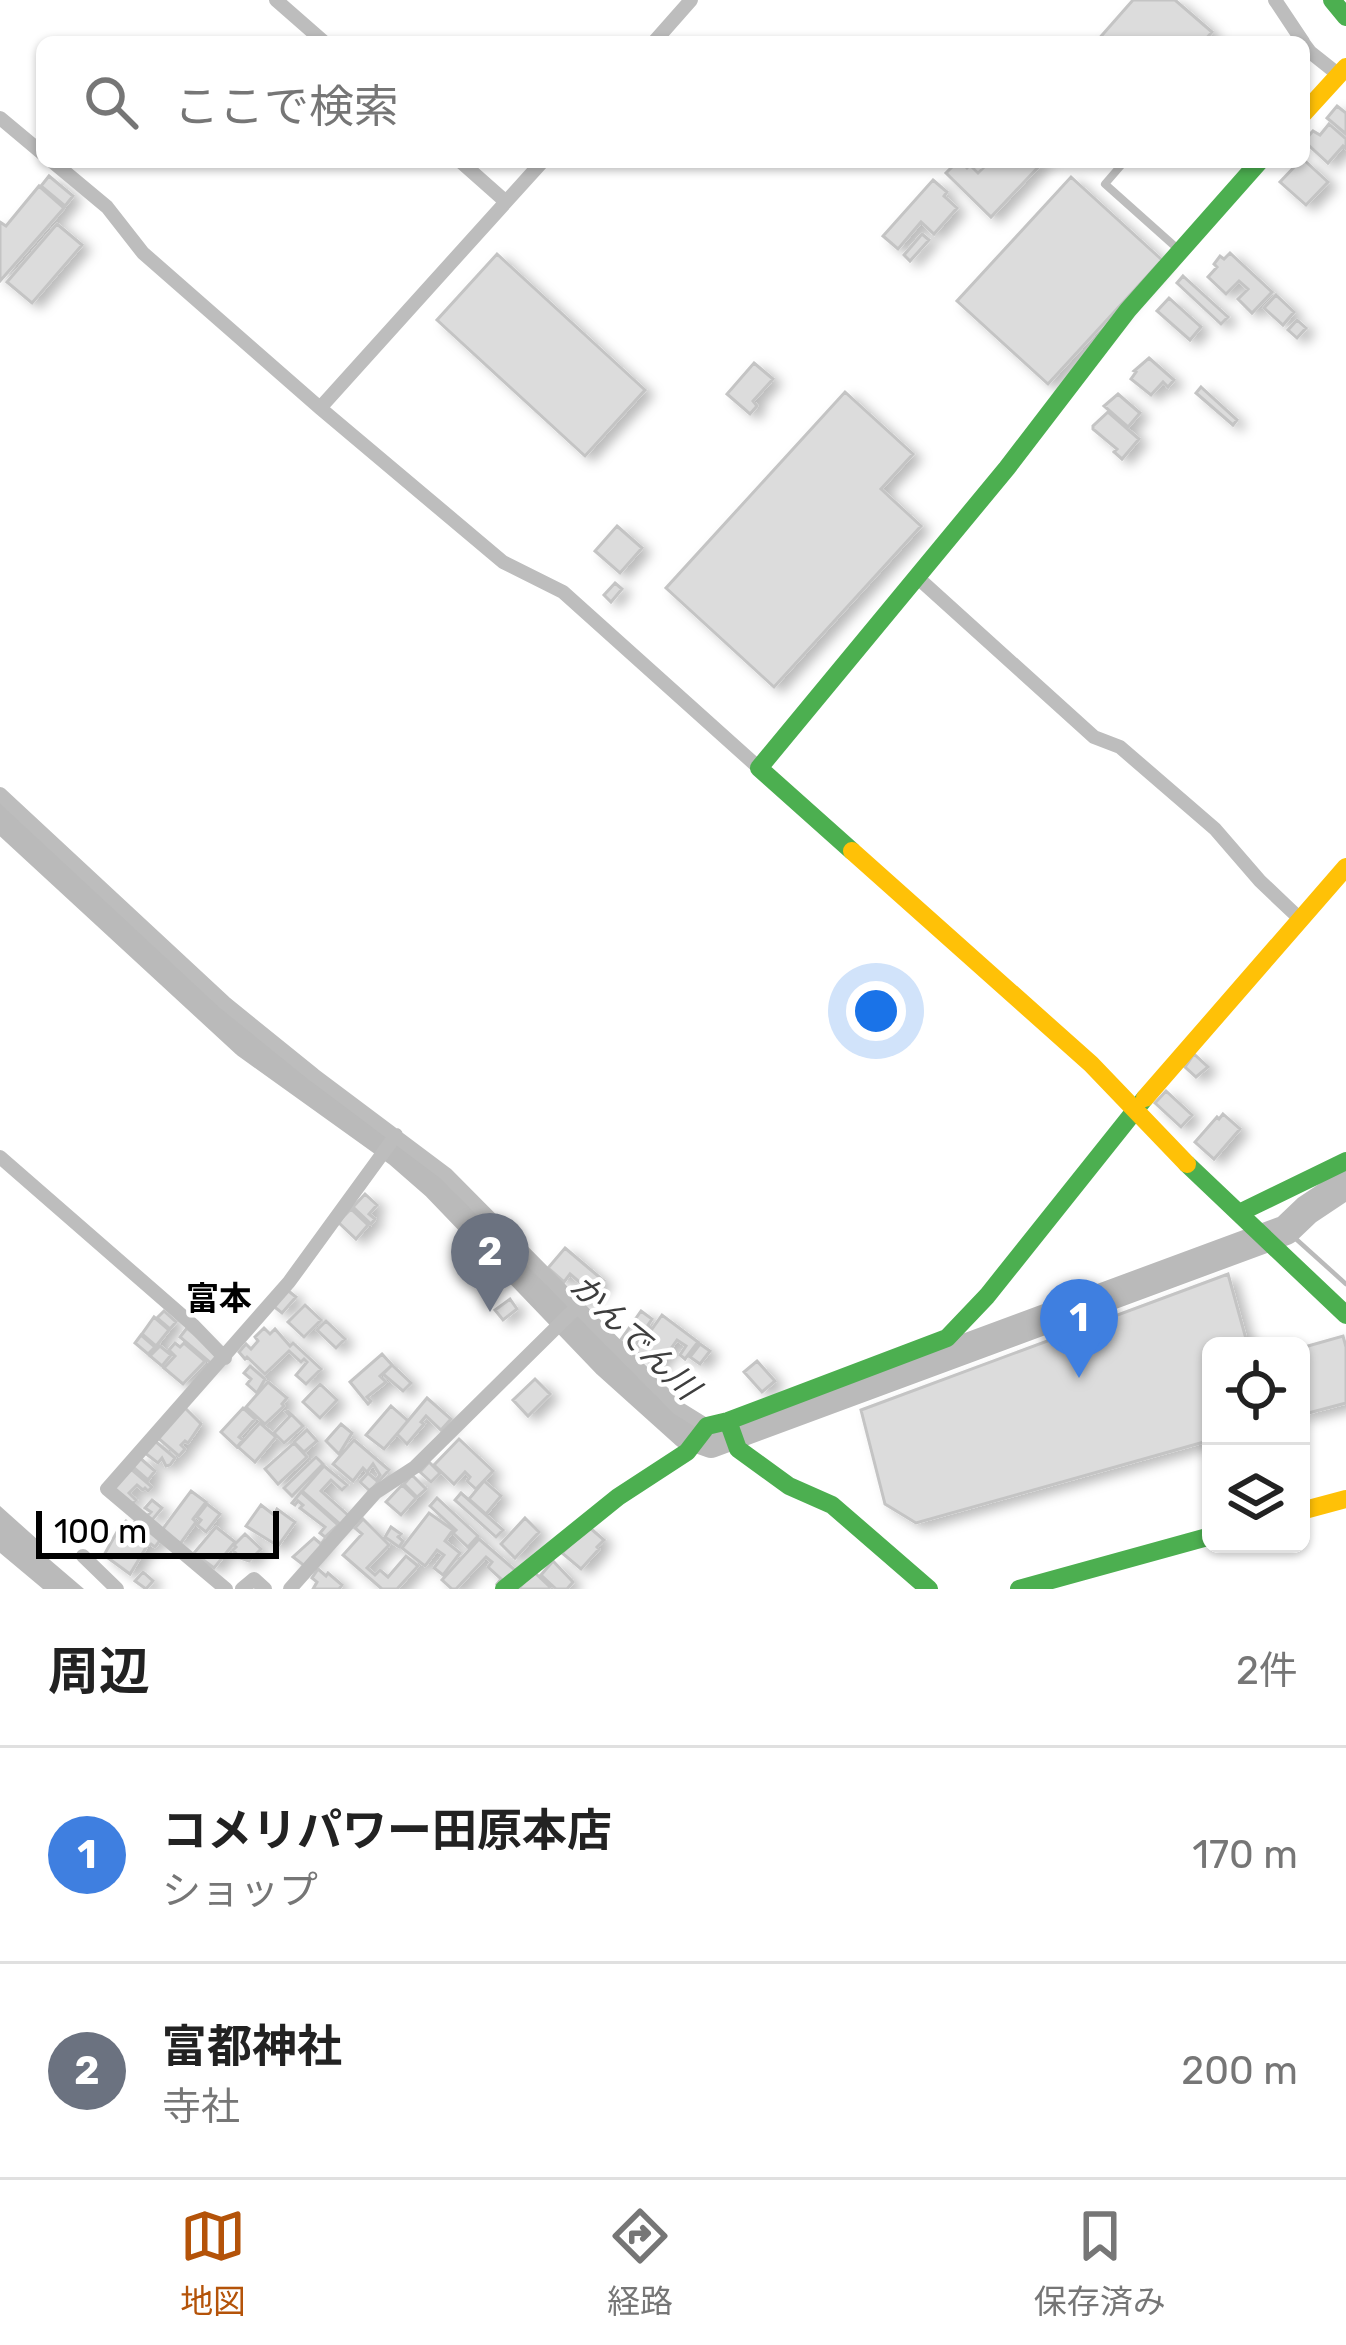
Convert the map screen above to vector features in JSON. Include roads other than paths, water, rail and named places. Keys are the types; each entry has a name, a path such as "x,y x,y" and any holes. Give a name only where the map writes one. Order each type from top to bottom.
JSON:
{"main road":[{"path":"1340,2 1346,17"},
{"path":"1310,106 1342,71"},
{"path":"1248,168 759,768 1091,1064 1253,1230 1346,1315"},
{"path":"504,1589 618,1497 687,1452 707,1426 947,1338 987,1296 1133,1111 1346,867"},
{"path":"1239,1214 1346,1161"},
{"path":"728,1421 738,1449 789,1486 832,1505 929,1589"},
{"path":"1310,1509 1346,1499"},
{"path":"1019,1589 1202,1538"}],"street":[{"path":"276,0 317,36"},
{"path":"659,36 691,0"},
{"path":"1275,0 1299,36"},
{"path":"1310,52 1342,71"},
{"path":"0,118 36,148"},
{"path":"60,168 107,207 143,253 320,408 502,562 563,592 759,768"},
{"path":"468,168 506,201"},
{"path":"320,408 536,168"},
{"path":"918,578 1094,737 1120,747 1215,829 1298,918"},
{"path":"0,794 225,1003 446,1174 678,1408 707,1426"},
{"path":"226,1589 107,1489 289,1282 396,1135"},
{"path":"0,1156 225,1358"},
{"path":"290,1589 374,1493 416,1467 576,1308"},
{"path":"83,1556 117,1589"},
{"path":"242,1589 254,1579 265,1589"}],"lane":[{"path":"1119,168 1105,184 1180,251"}],"waterway":[{"name":"かんでん川","path":"0,816 246,1043 398,1152 437,1186 607,1363 686,1434 711,1443 1286,1230 1346,1184"},
{"path":"1286,1230 1346,1284"}],"place":[{"name":"富都神社","path":"490,1312"},
{"name":"コメリパワー田原本店","path":"1079,1378"}],"district":[{"name":"富本","path":"219,1298"}]}
